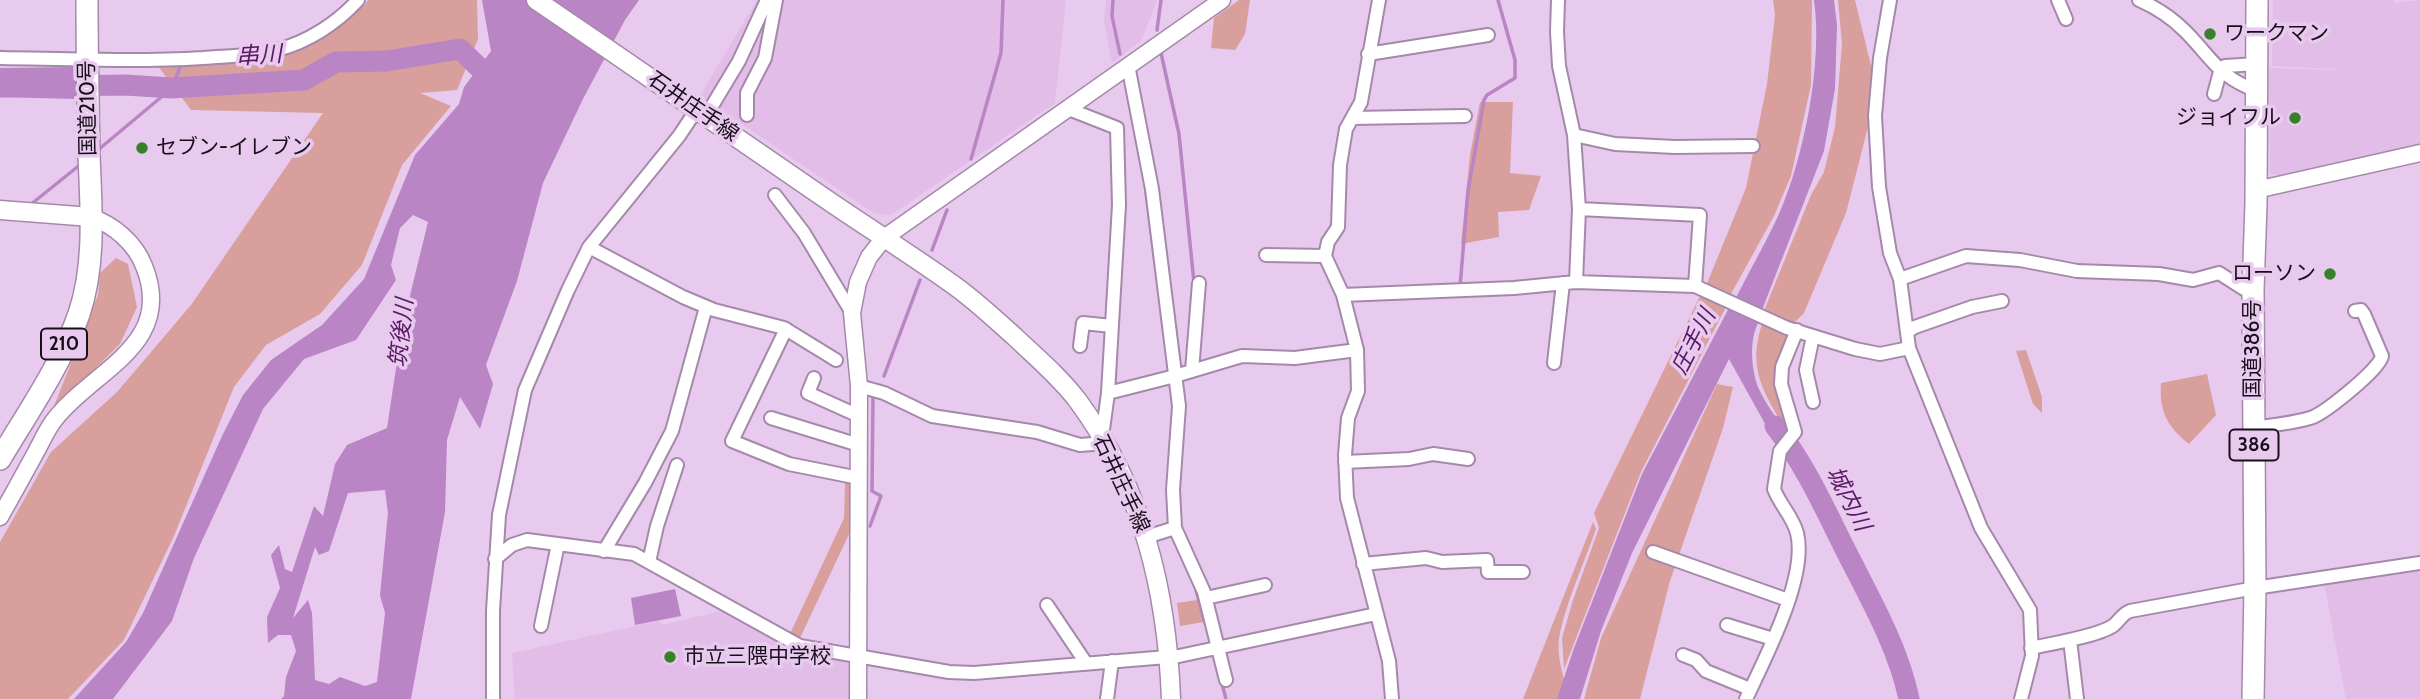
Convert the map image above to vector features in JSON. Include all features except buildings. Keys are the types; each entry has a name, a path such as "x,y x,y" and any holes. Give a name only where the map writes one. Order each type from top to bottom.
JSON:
{"highway":[{"name":"国道210号","path":"87,0 91,217"},
{"name":"国道386号","path":"2253,699 2255,588 2252,290 2256,190 2257,0"},
{"name":"210","path":"0,459 55,364 78,316 90,254 91,217"}],"main road":[{"name":"石井庄手線","path":"536,0 959,289 1050,370 1077,400 1102,437 1128,489 1146,537 1161,600 1169,657 1171,699"},
{"path":"0,210 91,217"}],"street":[{"path":"0,58 186,59 277,50 316,34 344,15 358,0"},
{"path":"493,699 495,559 499,515 526,390 589,247 679,136 696,109 739,61 767,0"},
{"path":"747,115 747,93 765,58 776,0"},
{"path":"858,699 859,386 852,313 858,282 869,257 884,238 1222,0"},
{"path":"1379,0 1361,102 1346,129 1340,165 1338,227 1328,242 1325,256 1328,268 1343,295 1357,350 1358,391 1348,418 1345,462 1347,498 1389,661 1392,699"},
{"path":"1553,363 1569,282 1579,209 1574,135 1559,66 1558,0"},
{"path":"1890,0 1880,58 1875,116 1879,187 1890,253 1900,279 1909,348 1981,528 2030,610 2032,656 2021,699"},
{"path":"2058,0 2066,19"},
{"path":"2139,0 2184,29 2240,85 2257,91"},
{"path":"1368,54 1488,35"},
{"path":"2222,68 2257,64"},
{"path":"1128,65 1138,131 1152,189 1179,406 1173,490 1175,528 1206,598 1226,680"},
{"path":"2214,94 2222,68"},
{"path":"1066,108 1117,128 1138,131"},
{"path":"1352,118 1465,116"},
{"path":"859,386 884,393 932,416 1037,432 1080,445 1093,444 1102,437 1108,393 1119,205 1117,128"},
{"path":"1574,135 1615,144 1675,147 1753,146"},
{"path":"2256,190 2420,153"},
{"path":"775,195 804,233 852,313"},
{"path":"1579,209 1700,215 1695,286"},
{"path":"0,517 53,421 84,389 109,370 139,341 147,318 151,289 142,261 112,226 91,217"},
{"path":"589,247 706,307 786,329 836,360"},
{"path":"1266,255 1325,256"},
{"path":"1900,279 1966,256 2020,260 2077,271 2159,274 2193,280 2219,273 2244,289 2252,290"},
{"path":"1343,295 1494,290 1569,282 1695,286 1792,329 1812,335 1880,354 1909,348"},
{"path":"1192,371 1199,283"},
{"path":"1907,332 1972,307 2002,301"},
{"path":"604,551 645,483 672,431 706,307"},
{"path":"2253,428 2313,417 2351,390 2381,363 2382,356 2364,314 2361,310 2355,311"},
{"path":"1080,346 1083,323 1112,326"},
{"path":"786,329 732,441 789,464 859,478"},
{"path":"1683,656 1696,660 1706,671 1748,694 1788,600 1798,563 1798,544 1790,517 1774,489 1780,451 1795,432 1781,384 1782,367 1792,329"},
{"path":"1812,335 1807,370 1813,402"},
{"path":"1108,393 1242,356 1295,358 1357,350"},
{"path":"814,378 808,393 859,416"},
{"path":"771,418 859,445"},
{"path":"1345,462 1433,454 1468,459"},
{"path":"649,562 657,526 677,465"},
{"path":"1146,537 1175,528"},
{"path":"495,559 512,545 527,540 634,554 800,646 948,672 974,673 1169,657 1376,614"},
{"path":"541,626 558,544"},
{"path":"1653,552 1788,600"},
{"path":"1363,564 1426,558 1442,562 1487,560 1488,572 1523,572"},
{"path":"2031,648 2070,640 2113,626 2127,612 2255,588 2420,563"},
{"path":"1206,598 1265,586"},
{"path":"1047,605 1086,663"},
{"path":"1727,625 1773,639"},
{"path":"2070,640 2077,699"},
{"path":"1107,699 1112,661"}],"shaded area":[{"path":"368,0 477,0 478,39 457,90 420,93 451,106 402,165 362,265 320,314 266,345 234,387 174,536 124,640 68,699 0,699 0,542 51,452 117,392 191,305 323,113 191,110 158,66 266,57 314,42 365,5"},
{"path":"757,0 1066,0 1055,103 891,215 875,214 700,96"},
{"path":"1106,0 1157,0 1141,41 1112,63 1104,21"},
{"path":"1239,0 1250,0 1245,34 1235,50 1211,48 1214,18"},
{"path":"1773,0 1812,0 1811,85 1791,176 1774,216 1731,294 1706,286 1746,188 1767,84 1775,15"},
{"path":"1838,0 1855,0 1875,82 1870,119 1846,213 1804,313 1794,323 1764,311 1811,195 1824,172 1835,127 1842,44"},
{"path":"2273,0 2393,0 2394,3 2420,0 2420,144 2279,175 2270,174 2269,68 2333,70 2353,55 2333,69 2272,66"},
{"path":"1480,102 1513,102 1510,173 1541,176 1529,210 1498,212 1499,237 1461,244 1470,155"},
{"path":"116,258 128,264 137,307 120,344 52,411 98,295 100,273"},
{"path":"1701,294 1727,305 1641,472 1564,669 1562,638 1599,528 1594,513"},
{"path":"1763,321 1791,333 1780,364 1788,433 1765,393 1757,367 1756,353"},
{"path":"2026,350 2042,397 2042,413 2033,404 2016,351"},
{"path":"2207,374 2216,415 2189,444 2166,418 2161,402 2161,383"},
{"path":"1717,384 1733,387 1723,428 1670,581 1640,699 1584,699 1601,638"},
{"path":"845,482 850,483 851,530 800,638 790,634 844,518"},
{"path":"1593,522 1596,529 1570,599 1559,639 1560,664 1567,688 1562,699 1523,699"},
{"path":"2420,569 2420,699 2346,699 2324,584"},
{"path":"1197,600 1204,622 1180,626 1177,603"},
{"name":"市立三隈中学校","path":"726,610 800,652 849,661 849,699 515,699 512,653 659,621 661,625"}],"water":[{"name":"筑後川","path":"482,0 639,0 625,20 583,99 543,183 517,281 486,365 493,384 480,429 460,397 447,440 445,512 411,699 281,699 296,651 291,635 278,635 268,643 267,617 280,588 271,555 279,545 285,569 292,572 314,506 323,516 335,464 347,445 387,428 402,328 428,222 413,215 400,228 391,265 396,280 356,340 304,359 263,409 194,558 172,621 113,699 74,699 126,642 143,613 243,395 271,360 322,325 364,279 415,155 459,104 464,87 491,51","holes":["385,490 388,513 380,595 385,613 377,682 365,686 340,677 329,684 315,680 312,613 308,600 293,618 315,547 319,555 329,551 348,493"]},
{"path":"1814,0 1834,0 1837,25 1835,89 1824,151 1762,310 1735,300 1779,214 1796,165 1813,80 1816,52"},
{"path":"74,67 74,99 0,97 0,68"},
{"path":"1730,306 1759,321 1752,345 1758,387 1788,436 1778,447 1729,359 1632,553 1601,631 1580,699 1557,699 1574,648 1642,474"},
{"path":"675,589 681,616 635,625 631,598"}],"waterway":[{"path":"971,159 1001,53 1003,0"},
{"path":"1113,0 1112,16 1120,54"},
{"path":"1157,30 1161,0"},
{"path":"1460,287 1468,191 1484,100 1487,95 1515,78 1515,60 1498,0"},
{"name":"串川","path":"0,87 125,85 172,88 304,80 336,62 387,61 460,49 499,87"},
{"path":"1161,53 1179,134 1194,283"},
{"path":"98,150 172,88 182,62"},
{"path":"30,205 81,164"},
{"path":"1145,183 1155,262"},
{"path":"932,250 947,210"},
{"path":"884,376 920,280"},
{"path":"870,526 881,496 872,491 873,396"},
{"name":"城内川","path":"1775,426 1812,485 1872,602 1898,660 1909,699"},
{"path":"1196,590 1205,623"},
{"path":"1221,680 1226,699"}],"place":[{"name":"ワークマン","path":"2210,34"},
{"name":"ジョイフル","path":"2295,118"},
{"name":"セブン-イレブン","path":"142,148"},
{"name":"ローソン","path":"2330,274"},
{"name":"市立三隈中学校","path":"670,657"}],"water label":[{"name":"庄手川","path":"1694,342"}]}
